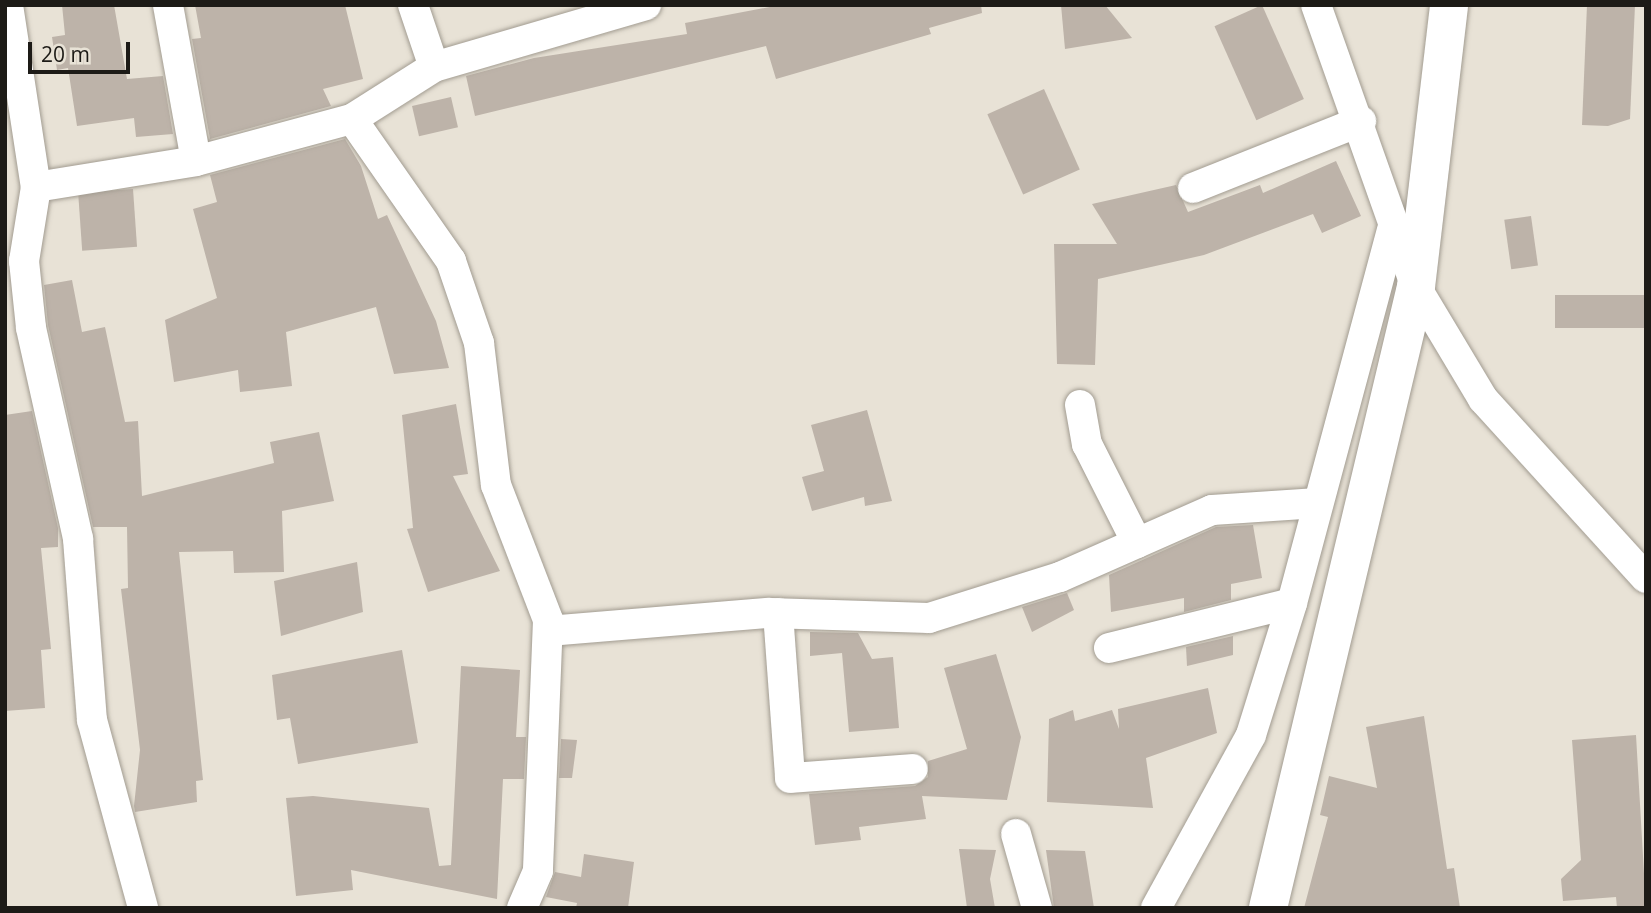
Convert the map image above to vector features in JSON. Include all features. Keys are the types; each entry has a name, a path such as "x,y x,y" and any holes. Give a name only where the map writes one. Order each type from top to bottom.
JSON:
{"main road":[{"path":"1268,908 1416,288 1449,5"}],"street":[{"path":"8,5 36,187 24,261 31,328 78,539 92,719 143,908"},
{"path":"168,5 196,161"},
{"path":"413,5 433,67"},
{"path":"36,187 196,161 352,119 433,67 646,5"},
{"path":"1316,5 1361,121 1392,230 1416,288 1483,398 1646,578"},
{"path":"352,119 451,261 479,343 496,485 548,631 538,871 522,908"},
{"path":"1193,188 1361,121"},
{"path":"1156,908 1251,735 1293,603 1392,230"},
{"path":"1080,405 1087,444 1137,543"},
{"path":"548,631 778,613 929,618 1060,577 1212,510 1318,503"},
{"path":"1109,648 1293,603"},
{"path":"778,613 790,778 913,769"},
{"path":"1016,834 1037,908"}],"building":[{"path":"62,5 114,5 127,79 163,76 173,134 136,137 134,118 77,126 68,68 57,70 52,37 65,35"},
{"path":"195,5 345,5 363,79 323,89 331,106 210,139 192,39 201,38"},
{"path":"780,5 981,5 982,13 929,28 931,34 776,79 766,46 475,116 466,76 534,58 687,34 685,23"},
{"path":"1061,5 1105,5 1132,38 1065,49"},
{"path":"1262,5 1304,99 1256,120 1214,26"},
{"path":"1587,5 1635,5 1630,119 1608,126 1582,125"},
{"path":"1044,89 1080,169 1023,195 987,114"},
{"path":"451,97 458,127 419,136 412,106"},
{"path":"345,139 361,166 378,219 387,215 436,321 449,368 394,374 376,307 286,332 292,386 240,392 238,370 174,382 165,320 217,298 193,209 217,202 210,175"},
{"path":"1336,161 1361,216 1322,233 1313,214 1204,255 1098,279 1095,365 1057,364 1054,244 1117,244 1092,204 1176,185 1188,212 1260,185 1263,193"},
{"path":"133,189 137,247 82,251 78,193"},
{"path":"1531,216 1538,266 1511,269 1504,220"},
{"path":"72,280 82,332 105,327 125,422 138,421 142,496 274,463 270,442 319,432 334,501 282,511 284,572 234,573 233,551 179,552 203,780 196,781 197,802 135,812 140,750 121,589 128,588 127,527 93,527 48,325 44,285"},
{"path":"1555,295 1646,295 1646,328 1555,328"},
{"path":"456,404 468,474 453,476 500,571 428,592 407,529 413,528 402,415"},
{"path":"867,410 892,501 865,506 864,497 812,511 802,477 824,471 811,425"},
{"path":"32,411 58,528 58,547 41,548 51,649 41,650 45,708 5,711 5,415"},
{"path":"1253,525 1262,578 1231,584 1231,600 1184,612 1184,598 1111,612 1109,575 1216,527"},
{"path":"357,562 363,612 281,636 274,581"},
{"path":"1067,593 1074,610 1032,632 1022,607"},
{"path":"810,632 858,633 872,659 893,657 899,728 849,732 842,653 810,656"},
{"path":"1233,636 1233,655 1187,666 1186,647"},
{"path":"402,650 418,743 298,764 290,718 277,720 272,675"},
{"path":"996,654 1021,737 1007,800 922,796 926,819 859,827 861,840 815,845 809,794 915,786 928,777 928,761 967,749 944,668"},
{"path":"461,666 520,670 516,737 526,737 524,779 503,779 497,899 351,870 353,890 296,896 286,798 313,796 429,808 439,866 451,865"},
{"path":"1208,688 1217,733 1146,758 1153,808 1047,802 1049,719 1073,710 1075,721 1112,710 1119,729 1118,709"},
{"path":"1424,716 1447,869 1454,868 1460,908 1304,908 1328,817 1320,815 1329,776 1377,788 1366,727"},
{"path":"1636,735 1646,908 1617,908 1616,897 1563,901 1561,879 1581,860 1572,740"},
{"path":"561,739 577,740 572,778 559,778"},
{"path":"959,849 996,850 990,879 995,908 967,908"},
{"path":"1046,850 1085,851 1094,908 1054,908"},
{"path":"584,854 634,862 628,908 576,908 577,903 546,897 555,872 581,877"}]}
